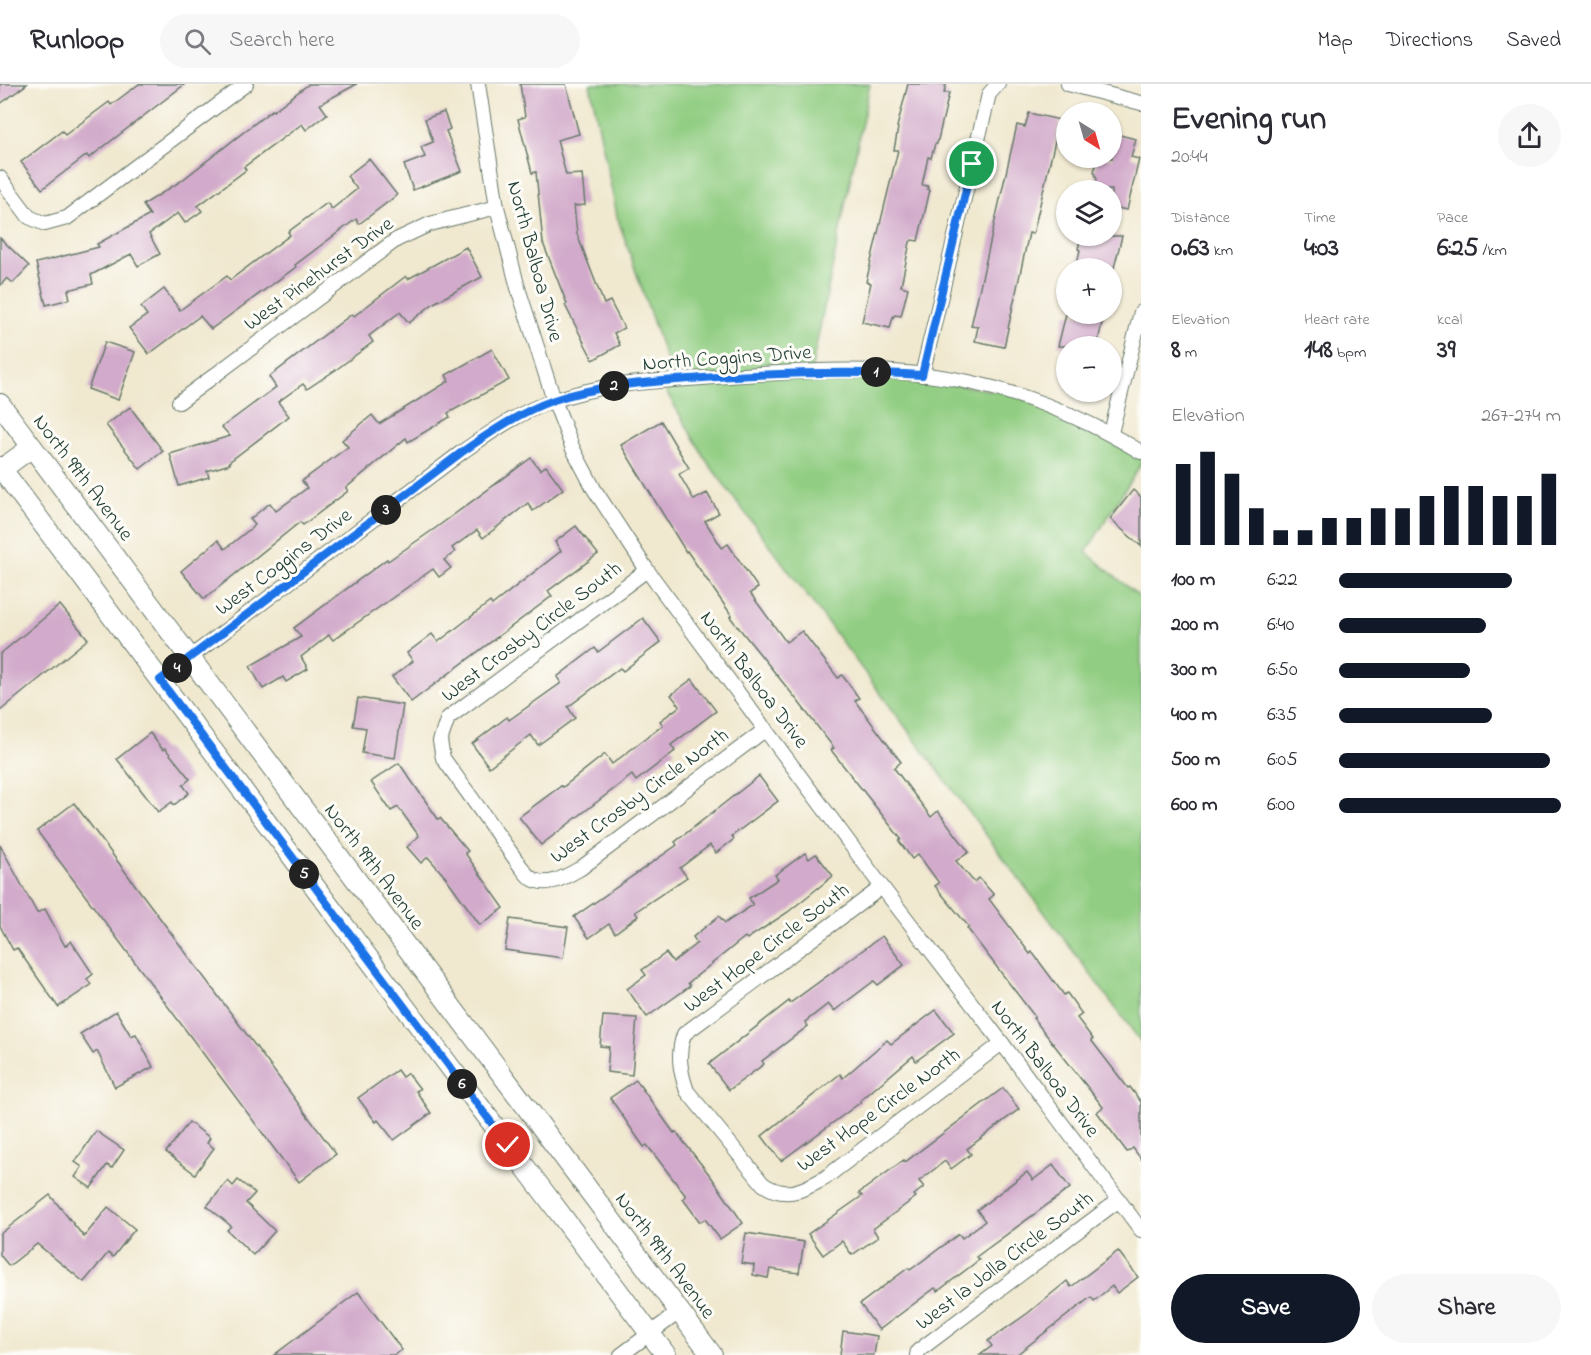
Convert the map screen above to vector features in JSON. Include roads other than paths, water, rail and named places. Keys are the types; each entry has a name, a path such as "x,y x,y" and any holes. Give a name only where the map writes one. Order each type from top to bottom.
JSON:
{"main road":[{"name":"North 99th Avenue","path":"0,404 712,1355"},
{"path":"32,447 1,468 666,1355"}],"street":[{"path":"0,178 29,217 45,224 67,218 246,84"},
{"name":"North Balboa Drive","path":"478,84 497,207 518,288 554,400 573,449 594,489 647,570 882,887 1141,1230"},
{"path":"922,375 989,94 998,84"},
{"path":"1068,84 1141,103"},
{"name":"West Pinehurst Drive","path":"179,402 396,240 430,224 497,207"},
{"path":"1111,434 1141,312"},
{"name":"North Coggins Drive","path":"554,400 627,384 765,374 869,371 922,375 968,382 1013,394 1063,412 1111,434 1141,452"},
{"name":"West Coggins Drive","path":"160,680 462,452 502,424 554,400"},
{"name":"West Crosby Circle South","path":"488,822 443,758 440,741 448,718 647,570"},
{"name":"West Crosby Circle North","path":"488,822 531,878 553,882 581,868 766,729"},
{"name":"West Hope Circle South","path":"724,1138 687,1091 680,1072 679,1048 684,1034 882,887"},
{"name":"West Hope Circle North","path":"724,1138 763,1184 774,1192 786,1193 806,1189 825,1178 1002,1043"},
{"name":"West la Jolla Circle South","path":"917,1355 918,1351 1119,1200"},
{"path":"621,1355 679,1312"}]}
